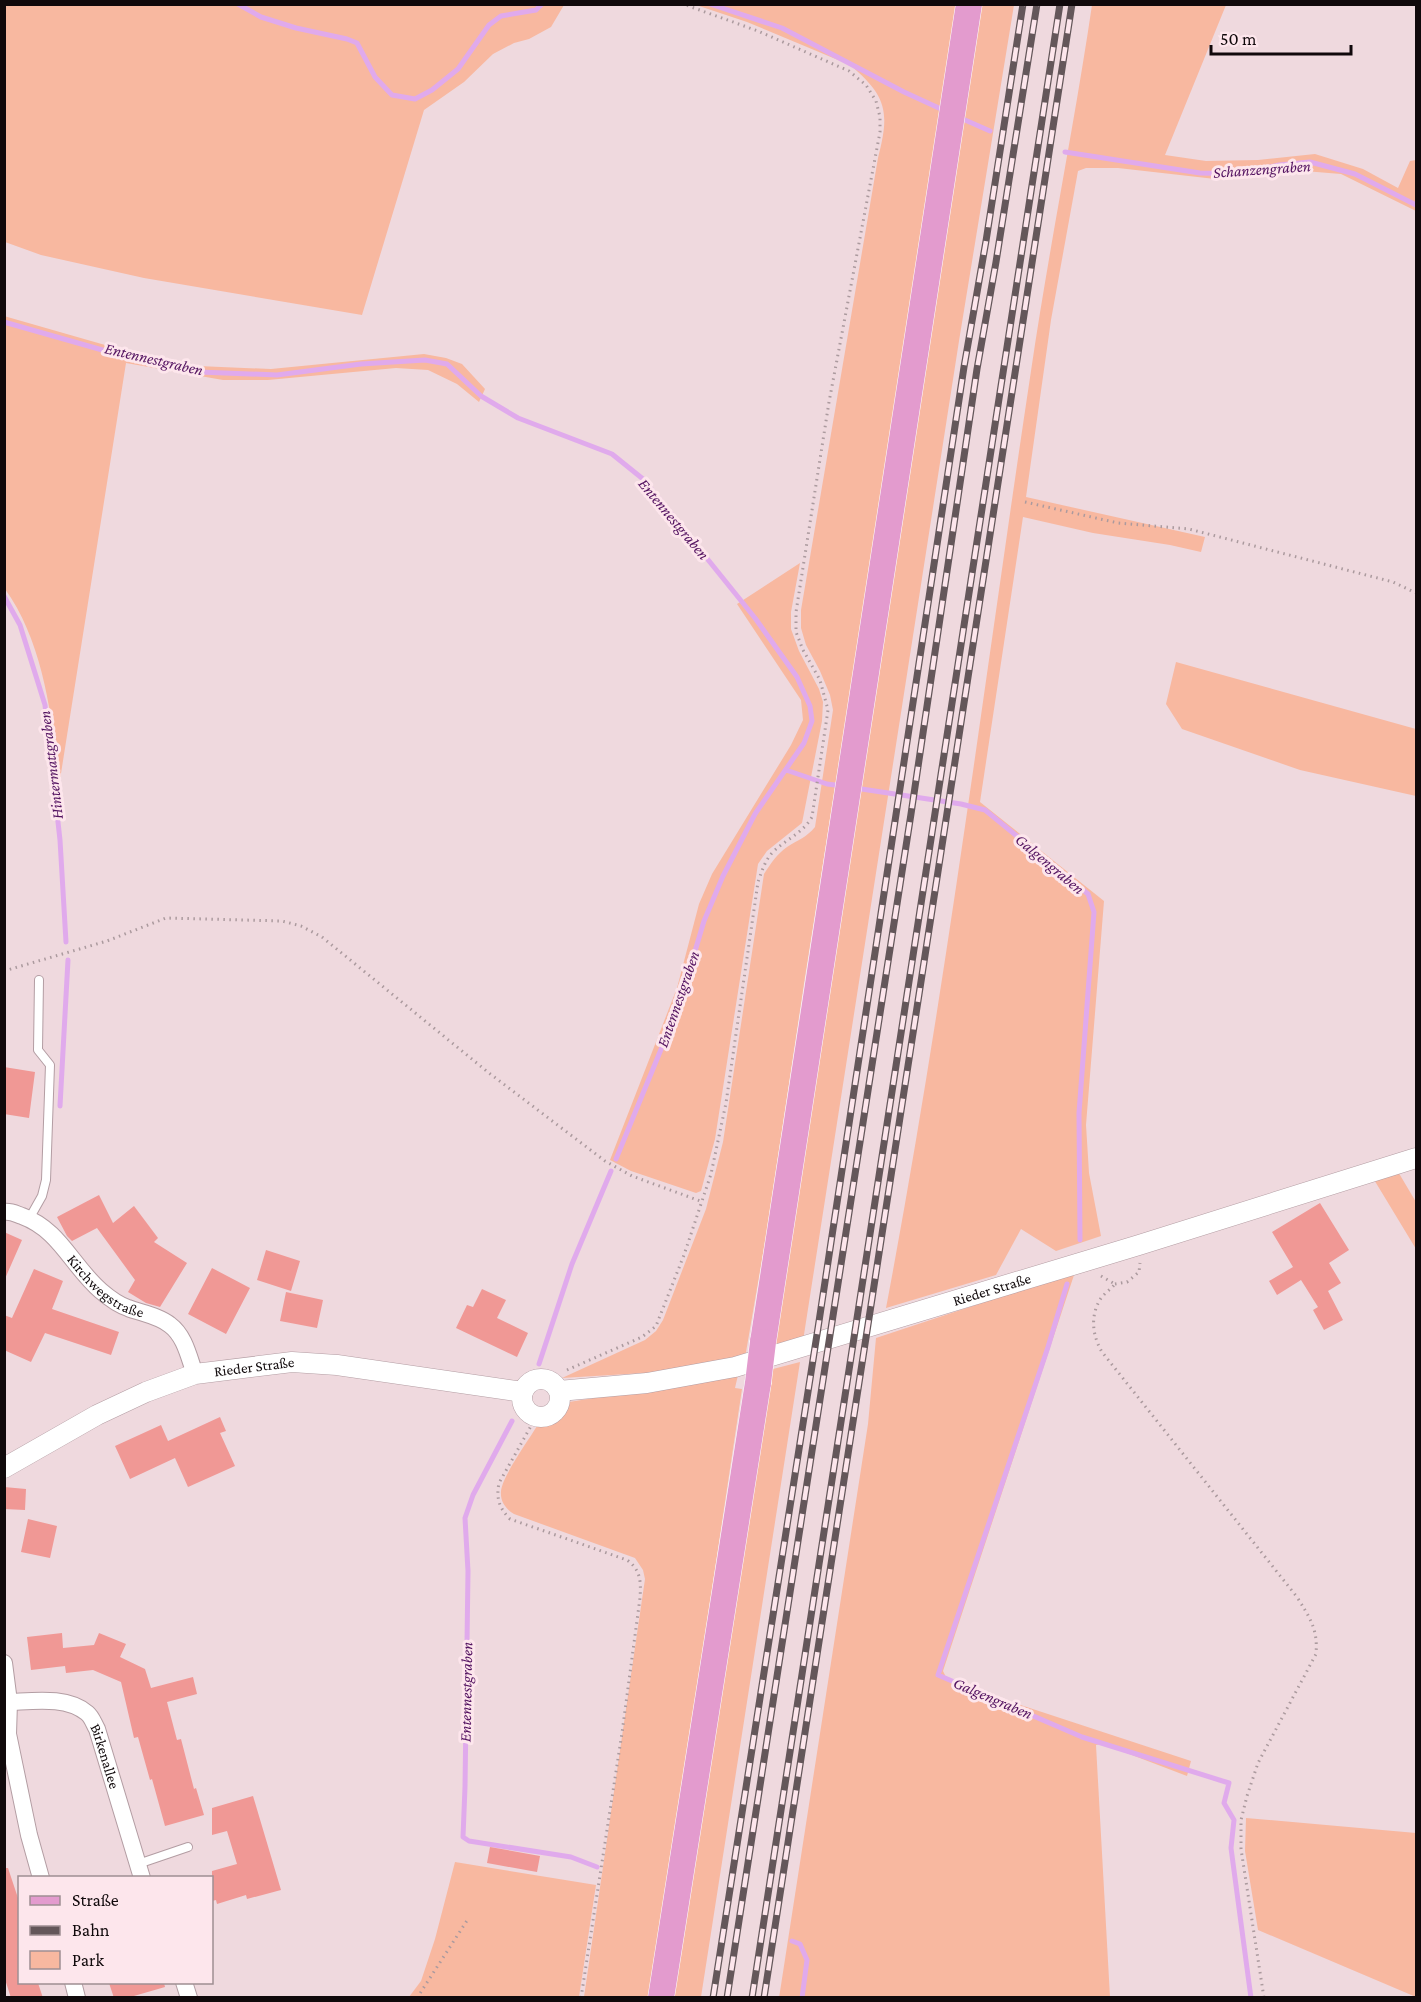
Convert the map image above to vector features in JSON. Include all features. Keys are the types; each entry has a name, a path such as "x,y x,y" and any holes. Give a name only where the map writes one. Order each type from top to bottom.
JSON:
{"main road":[{"path":"661,1998 758,1383 969,4"}],"street":[{"name":"Rieder Straße","path":"4,1468 97,1415 146,1392 195,1374 292,1362 337,1365 523,1392 526,1386 542,1379 556,1387 647,1383 735,1367 1139,1245 1416,1158"},
{"name":"Kirchwegstraße","path":"4,1212 8,1211 29,1219 48,1229 76,1266 101,1291 124,1307 171,1325 183,1341 195,1374"},
{"path":"523,1392 525,1410 536,1417 549,1416 555,1413 560,1402 556,1387"},
{"path":"4,1663 9,1702 8,1734 29,1835 40,1876"},
{"name":"Birkenallee","path":"9,1702 49,1700 75,1706 88,1714 97,1729 140,1871"}],"lane":[{"path":"29,1219 42,1196 46,1180 50,1065 38,1050 39,980"},
{"path":"140,1871 188,1847"}],"path":[{"path":"556,1387 560,1373 642,1337 656,1326 703,1202 711,1174 726,1103 758,882 763,866 772,852 806,828 812,818 828,710 820,680 796,632 796,612 829,402 880,132 880,117 876,101 866,85 849,71 758,31 683,4"},
{"path":"1025,502 1118,523 1189,530 1393,582 1416,592"},
{"path":"4,971 107,941 166,918 282,921 302,926 322,937 489,1073 605,1161 632,1176 703,1202"},
{"path":"1139,1245 1141,1258 1139,1272 1127,1282 1115,1284 1101,1297 1093,1318 1095,1340 1102,1352 1297,1597 1312,1622 1317,1639 1316,1654 1258,1763 1241,1820 1241,1849 1264,1998"},
{"path":"1093,1259 1097,1271 1104,1279 1115,1284"},
{"path":"536,1417 499,1483 496,1494 501,1510 510,1519 627,1560 634,1564 641,1579 622,1733 581,1998"},
{"path":"417,1998 468,1918"}],"green space":[{"path":"5,4 564,5 551,27 493,54 464,82 424,110 362,315 144,278 41,255 5,242"},
{"path":"696,5 959,5 745,1358 677,1371 562,1378 645,1340 656,1331 663,1320 706,1209 723,1142 764,874 780,853 806,836 815,827 833,710 830,695 806,645 801,628 801,610 882,142 884,117 882,106 872,86 850,65 747,22"},
{"path":"982,5 1014,5 959,341 803,1341 775,1347 889,599"},
{"path":"1092,5 1226,5 1165,155 1206,161 1258,160 1315,154 1363,169 1398,188 1410,161 1416,160 1416,211 1341,174 1292,170 1224,180 1118,168 1086,168 1078,171 1051,320 1026,497 1205,537 1201,552 1093,533 1023,517 980,802 1104,901 1086,1125 1089,1173 1101,1236 1056,1251 1021,1229 996,1275 886,1308 927,1074 1038,325"},
{"path":"4,316 126,351 198,366 271,369 424,354 462,364 485,389 479,402 457,384 428,370 396,368 268,380 223,380 126,363 59,786 50,709 38,658 18,610 5,589"},
{"path":"800,563 791,612 791,629 799,651 819,689 823,702 822,721 802,823 767,851 758,864 715,1139 701,1191 696,1193 631,1171 610,1160 677,988 699,904 712,874 791,745 803,720 801,700 737,604"},
{"path":"1176,662 1416,729 1416,796 1300,770 1182,729 1166,704"},
{"path":"1397,1170 1416,1202 1416,1249 1373,1178"},
{"path":"1075,1272 943,1671 948,1681 1191,1761 1187,1776 1103,1744 1096,1745 1110,1997 779,1998 868,1424 876,1338"},
{"path":"800,1362 701,1997 671,1998 773,1369"},
{"path":"738,1375 735,1388 742,1389 648,1997 584,1997 645,1579 643,1570 635,1558 514,1514 504,1505 501,1491 511,1467 537,1426 558,1420 569,1402"},
{"path":"1246,1818 1416,1833 1416,1997 1258,1930 1245,1851"},
{"path":"455,1862 596,1885 579,1997 409,1997 421,1981 435,1939"}],"building":[{"path":"4,1067 35,1072 29,1118 4,1114"},
{"path":"99,1195 113,1223 134,1206 158,1238 154,1242 187,1263 160,1307 146,1303 128,1292 135,1280 97,1228 72,1241 67,1236 57,1217"},
{"path":"1320,1203 1349,1250 1329,1263 1341,1283 1328,1291 1343,1320 1324,1330 1313,1310 1318,1307 1301,1280 1277,1295 1269,1281 1293,1267 1272,1232"},
{"path":"4,1232 22,1240 4,1281"},
{"path":"266,1250 300,1261 291,1291 257,1280"},
{"path":"212,1268 250,1288 226,1334 188,1314"},
{"path":"34,1269 63,1281 52,1309 119,1332 111,1355 45,1333 31,1362 4,1350 4,1315 12,1318"},
{"path":"482,1289 506,1300 497,1318 528,1333 517,1357 456,1328 467,1305 473,1307"},
{"path":"286,1292 323,1300 317,1328 280,1321"},
{"path":"220,1417 226,1431 220,1433 235,1466 188,1487 175,1458 130,1479 115,1446 161,1425 168,1441"},
{"path":"4,1487 26,1489 25,1510 4,1509"},
{"path":"28,1519 57,1526 50,1558 21,1552"},
{"path":"62,1633 63,1648 94,1645 99,1633 126,1644 120,1657 145,1669 151,1688 193,1677 197,1694 167,1702 177,1740 181,1739 194,1789 196,1788 204,1815 165,1826 138,1737 134,1738 121,1682 93,1670 66,1673 65,1666 31,1670 27,1637"},
{"path":"253,1796 281,1890 247,1899 246,1895 217,1904 216,1900 213,1901 212,1871 237,1864 227,1831 212,1835 212,1808"},
{"path":"490,1847 540,1856 537,1872 487,1863"},
{"path":"4,1868 8,1868 18,1898 18,1984 38,1984 43,1998 11,1998 4,1976"},
{"path":"109,1984 164,1984 165,1987 127,1998 114,1998"}],"waterway":[{"name":"Schanzengraben","path":"238,4 261,17 357,43 375,77 392,95 415,99 432,90 458,69 489,25 501,16 536,10 542,4"},
{"name":"Schanzengraben","path":"710,4 782,28 941,109"},
{"name":"Schanzengraben","path":"965,120 990,131"},
{"name":"Schanzengraben","path":"1065,152 1200,173 1240,174 1279,165 1310,162 1355,174 1416,205"},
{"name":"Entennestgraben","path":"4,322 120,355 199,372 277,375 361,364 425,360 447,364 481,396 518,418 612,454 643,479 755,618 797,677 810,706 812,721 804,743 755,814 723,876 704,921 678,1008 616,1159"},
{"name":"Hintermattgraben","path":"4,596 20,625 45,705 60,840 66,942"},
{"name":"Galgengraben","path":"786,770 827,784 843,786"},
{"name":"Galgengraben","path":"855,788 961,804 985,810 1088,894 1094,912 1079,1113 1080,1240"},
{"name":"Hintermattgraben","path":"60,1106 68,960"},
{"name":"Entennestgraben","path":"539,1364 572,1264 611,1171"},
{"name":"Galgengraben","path":"1067,1284 938,1675 1082,1737 1229,1783 1224,1803 1234,1820 1231,1848 1251,1998"},
{"name":"Entennestgraben","path":"512,1421 473,1495 465,1518 468,1571 463,1837 469,1841 571,1857 597,1867"},
{"name":"Entennestgraben","path":"792,1941 800,1944 807,1960 802,1998"}],"railway":[{"path":"713,1998 818,1328 964,367 1023,4"},
{"path":"727,1998 911,814 977,369 1037,4"},
{"path":"752,1998 1060,4"},
{"path":"764,1998 1072,4"}]}
